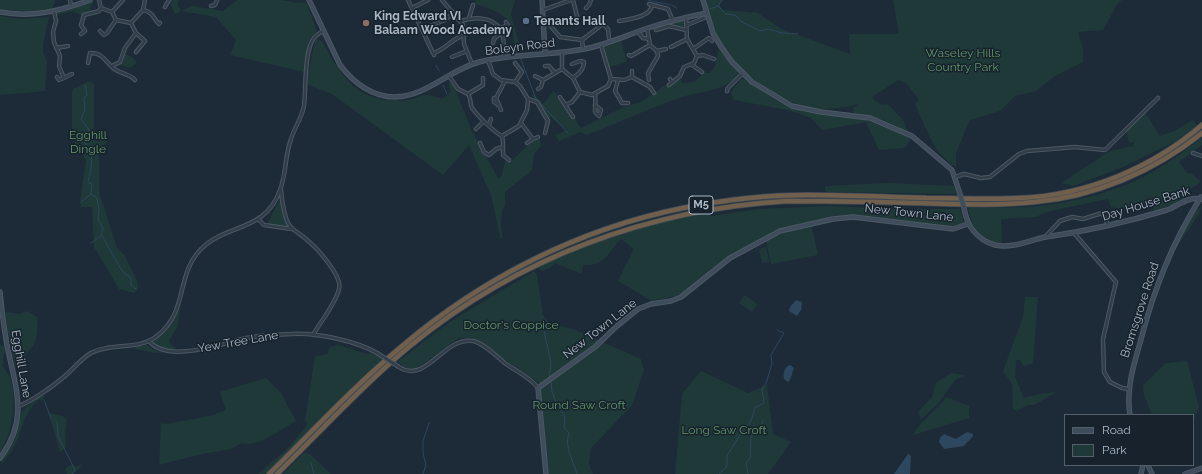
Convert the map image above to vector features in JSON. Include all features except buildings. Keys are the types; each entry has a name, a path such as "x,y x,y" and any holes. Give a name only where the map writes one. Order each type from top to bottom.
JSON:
{"highway":[{"name":"M5","path":"269,474 381,364 431,322 513,269 585,237 639,219 682,209 729,201 767,197 806,195 989,199 1051,195 1090,186 1133,169 1178,144 1202,125"},
{"name":"M5","path":"277,474 396,358 443,321 497,285 559,253 598,238 639,225 701,210 761,202 788,201 995,204 1058,199 1099,188 1136,174 1170,155 1202,133"}],"street":[{"path":"70,0 71,7"},
{"path":"0,12 29,15 71,7 90,0"},
{"path":"99,0 101,8"},
{"path":"112,12 123,0"},
{"path":"131,23 143,10 145,0"},
{"path":"165,6 170,0"},
{"path":"211,6 215,5 217,0"},
{"name":"Boleyn Road","path":"309,0 340,65 349,77 360,85 380,94 394,97 418,93 472,64 504,57 583,49 601,45 673,20 707,13"},
{"path":"408,0 434,54 440,51 453,39 464,35"},
{"path":"412,8 428,0"},
{"path":"442,0 461,21 467,51 472,64"},
{"path":"542,0 544,53"},
{"path":"543,10 572,0 577,16"},
{"path":"586,8 589,5 590,0"},
{"path":"703,0 713,33 720,45 743,73 765,91 792,106 821,112 870,118 904,132 924,145 947,164 955,177 968,224"},
{"path":"470,18 473,5"},
{"path":"619,21 642,16 651,10 651,5 668,9 673,20"},
{"path":"101,8 112,12 116,20"},
{"path":"81,34 85,31 81,25 84,15 99,11 101,8"},
{"path":"143,10 150,12 157,22 159,24 160,23"},
{"path":"54,11 56,21 53,32 56,48 60,56 59,66 64,78"},
{"path":"422,29 445,20 454,12"},
{"path":"461,21 470,18 482,18 500,28 502,32 504,57"},
{"path":"686,18 688,39 697,56"},
{"path":"687,25 704,18"},
{"path":"116,20 131,23"},
{"path":"100,31 104,35 107,33 116,20"},
{"path":"500,28 508,25 506,22"},
{"path":"131,23 136,33 145,41 136,52"},
{"path":"548,23 560,37 582,40 604,23 608,29 609,38"},
{"path":"656,30 669,26 686,30"},
{"path":"647,28 650,45 657,51 657,60 648,73 649,80"},
{"path":"313,334 338,294 340,285 336,276 318,252 306,239 292,229 285,216 281,190 290,143 304,107 305,80 311,42 314,37 323,31"},
{"path":"494,43 494,39 502,32"},
{"path":"638,32 643,38 649,39"},
{"path":"112,66 120,62 125,48 136,33"},
{"path":"693,49 709,37 712,41"},
{"path":"671,47 688,39"},
{"path":"582,40 583,49"},
{"path":"580,92 595,94 608,86 611,79 601,45"},
{"path":"629,55 631,56 650,45"},
{"path":"56,48 68,46"},
{"path":"657,51 666,48"},
{"path":"452,57 467,51"},
{"path":"88,63 90,53 93,52 102,55 117,70 129,74 135,80"},
{"path":"562,52 562,69"},
{"path":"697,56 703,55 714,59"},
{"path":"669,85 680,76 683,68 692,65 697,56"},
{"path":"488,60 493,74 505,81 515,82 520,86 528,99 528,107 521,123 502,136"},
{"path":"572,64 580,61 584,62 581,71 573,78"},
{"path":"515,63 522,72 515,82"},
{"path":"692,65 702,72"},
{"path":"545,66 549,66 555,73"},
{"path":"538,89 541,87 543,80 562,69"},
{"path":"562,69 573,78 580,92"},
{"path":"632,70 632,77"},
{"path":"727,91 728,88 743,73"},
{"path":"57,77 59,80 72,74"},
{"path":"449,75 458,89 468,94 472,108 483,122 502,136"},
{"path":"535,76 543,80"},
{"path":"611,79 618,80 632,77 650,87 654,93"},
{"path":"468,94 483,85 483,78"},
{"path":"618,80 615,91 622,103 628,103"},
{"path":"501,110 496,98 505,81"},
{"path":"565,105 572,102 580,92"},
{"path":"595,94 595,105"},
{"path":"560,97 573,117"},
{"path":"955,177 964,174 981,178 990,177 1011,160 1027,151 1075,147 1105,150 1158,98"},
{"path":"528,99 536,102 548,121 545,133"},
{"path":"489,125 491,119"},
{"path":"548,121 553,119"},
{"path":"476,129 483,122"},
{"path":"521,123 533,139"},
{"path":"502,136 503,158 509,160"},
{"path":"527,143 538,137"},
{"path":"480,143 484,152 489,155 496,149 503,147"},
{"path":"1193,153 1202,156"},
{"path":"19,406 57,383 89,354 106,348 136,345 148,341 160,333 174,318 180,304 188,269 202,248 258,219 271,207 281,190"},
{"name":"Day House Bank","path":"968,224 976,235 996,245 1018,245 1045,237 1109,226 1169,209 1190,199 1201,198"},
{"name":"Bromsgrove Road","path":"1130,414 1128,389 1147,315 1173,246 1201,198"},
{"path":"1045,237 1058,222 1072,218 1083,219 1102,213 1109,226"},
{"name":"New Town Lane","path":"538,388 595,347 638,309 651,304 671,301 682,297 730,258 780,231 833,219 853,217 953,229 968,224"},
{"path":"258,219 264,225 292,229"},
{"path":"1074,233 1116,282 1103,339 1104,372 1110,382 1122,388 1128,389"},
{"name":"Egghill Lane","path":"0,292 2,315 19,406 13,437 0,458"},
{"name":"Yew Tree Lane","path":"148,341 153,347 161,350 184,351 207,348 251,337 313,334 350,343 377,353 406,371 414,372 421,369 458,342 473,342 529,379 538,388"},
{"path":"538,388 546,474"},
{"path":"1185,474 1202,468"}],"green space":[{"path":"0,0 55,0 52,10 30,12 0,9"},
{"path":"171,0 179,0 177,4 181,11 175,14 170,3"},
{"path":"237,0 280,0 298,3 306,2 317,31 309,40 304,72 230,55 236,40 216,17 181,11 192,6 223,11"},
{"path":"476,0 515,0 511,14 521,52 516,53 513,31 508,20 498,13 475,4"},
{"name":"Waseley Hills Country Park","path":"706,0 724,0 719,4 723,10 758,13 781,29 850,54 849,34 899,34 893,0 1122,0 1118,3 1103,30 1078,32 1083,50 1083,62 1055,76 1036,91 1015,96 1000,111 970,120 956,153 956,167 941,155 931,139 915,104 919,100 906,83 898,80 872,97 879,104 888,104 903,120 908,132 883,120 853,113 853,109 858,104 826,109 807,107 795,103 783,98 757,81 745,72 725,51 713,25"},
{"path":"94,1 90,8 92,11 86,12 82,16 73,11 57,15 58,12"},
{"path":"0,16 21,19 49,17 43,44 43,52 47,61 45,91 0,95"},
{"path":"682,20 685,22 683,28 668,26 652,30 670,23"},
{"path":"317,39 322,41 337,67 354,86 364,93 376,98 407,100 423,95 430,95 442,99 450,93 449,83 453,84 472,131 498,178 501,178 505,161 510,162 539,137 541,146 534,154 532,170 505,192 505,206 502,210 501,226 503,238 500,238 492,198 469,145 443,175 332,94 306,84 315,41"},
{"path":"621,41 627,62 609,67 603,46"},
{"path":"719,48 738,71 738,76 731,81 718,88 670,101 587,135 580,132 559,141 555,135 567,130 551,117 548,119 531,95 534,94 543,104 554,91 581,128 624,107 641,102 667,84 670,86 680,79 682,83 695,82 703,73 710,73 715,66"},
{"path":"125,54 132,57 137,63 130,68 119,65"},
{"path":"742,78 769,96 791,107 870,121 884,125 911,139 905,148 879,150 866,122 822,130 811,118 788,110 734,100 731,92"},
{"name":"Egghill Dingle","path":"89,81 94,84 94,130 106,137 106,144 99,147 99,192 117,248 125,256 137,281 138,289 134,293 119,289 94,247 92,207 81,207 80,201 86,161 82,153 76,151 72,126 72,94 73,89"},
{"path":"1145,112 1160,136 1174,131 1193,120 1197,126 1174,142 1121,168 1073,186 1061,183 1110,151 1134,146 1134,142 1129,143 1126,130"},
{"path":"1202,138 1202,145 1179,162 1188,174 1191,173 1201,182 1185,192 1189,198 1154,211 1153,206 1121,209 1111,207 1108,199 1046,212 1036,217 1001,219 1002,243 982,236 972,222 968,207 1041,206 1072,201 1119,188 1154,171"},
{"path":"889,183 954,186 957,194 827,192 825,190 825,186"},
{"path":"280,199 289,227 267,224"},
{"path":"829,206 903,209 960,209 964,223 947,227 852,215 833,216 774,231 728,257 690,288 676,296 652,301 618,281 634,249 621,239 601,261 591,265 583,265 582,274 555,263 550,268 543,271 539,269 538,266 622,234 687,217 709,213 710,216 760,209"},
{"path":"1202,206 1175,251 1152,304 1166,265 1178,238 1193,215"},
{"path":"812,227 818,255 771,264 766,241 786,232"},
{"path":"766,247 769,262 762,263 759,249"},
{"path":"534,271 537,275 543,315 551,324 573,329 641,359 644,370 632,405 591,448 589,464 593,474 549,474 537,390 541,384 472,338 459,338 417,368 410,370 397,362 451,321"},
{"path":"745,295 757,304 752,312 739,303"},
{"path":"1025,297 1038,297 1033,363 1024,366 1020,360 1016,360 1015,377 1024,398 1039,394 1057,392 1034,405 1027,405 1017,411 1013,409 1012,384 1003,371 1023,317"},
{"path":"181,307 177,327 169,341 172,346 177,349 166,350 152,344 152,341 168,329"},
{"path":"27,311 37,317 36,340 31,349 16,366 10,348 5,312 20,314"},
{"path":"0,345 5,346 3,364 10,378 13,389 14,408 11,427 0,452"},
{"path":"146,345 156,351 167,352 156,353 131,348"},
{"path":"339,345 367,354 372,353 373,355 378,355 384,359 362,378 265,474 258,474 288,448 308,424 305,421 315,356 328,354 329,347"},
{"path":"1187,361 1199,407 1194,420 1194,414 1152,414 1144,395 1143,385 1166,363"},
{"name":"Long Saw Croft","path":"701,371 748,393 767,385 773,434 791,442 768,474 675,474 682,394"},
{"path":"951,373 964,375 964,377 956,379 937,405 921,419 918,412 932,397 936,383"},
{"path":"266,378 281,393 296,421 261,441 247,444 242,443 231,449 202,454 159,465 161,423 166,424 210,416 226,410 220,392"},
{"path":"43,394 45,402 39,399 31,408 16,443 2,463 0,461 14,441 22,411"},
{"path":"946,397 969,406 969,418 913,435 920,425"},
{"path":"49,413 63,416 67,420 65,435 66,447 60,452"},
{"path":"305,452 310,454 331,474 283,474"},
{"path":"72,464 75,467 83,464 74,474 67,474 65,469"}],"water":[{"path":"796,300 802,302 801,310 797,316 789,311 790,307"},
{"path":"790,365 794,368 788,382 784,379 784,373 786,367"},
{"path":"967,432 973,434 973,436 964,446 944,449 939,442 940,438 944,434 956,439"},
{"path":"908,454 911,456 910,474 894,474"}],"waterway":[{"path":"648,0 677,8"},
{"path":"718,6 722,0"},
{"path":"710,9 718,6 726,14 735,15 742,22 760,31 768,29 782,33 798,34"},
{"path":"520,57 536,99 568,133"},
{"path":"436,65 439,71"},
{"path":"85,85 87,95 84,98 85,109 81,119 89,130 84,140 87,147 91,147 92,155 88,181 92,184 91,194 97,198 99,210 98,219 103,229 101,234 122,271 131,278 131,285 136,289"},
{"path":"443,85 447,94"},
{"path":"89,130 94,136 100,138"},
{"path":"81,202 91,194"},
{"path":"91,243 101,236"},
{"path":"543,326 551,363 549,378"},
{"path":"719,474 727,466 727,456 741,433 751,421 755,408 764,403 762,389 766,383 772,364 771,355 784,333 777,330"},
{"path":"551,382 552,392 558,407 565,417 564,427 569,433 568,448 577,474"},
{"path":"45,402 51,419"},
{"path":"748,474 746,463 750,458 751,437 762,425 763,420"},
{"path":"57,422 58,436 75,470 72,474"},
{"path":"423,474 426,465 423,453 423,441 429,423"},
{"path":"311,463 314,474"}],"place":[{"name":"Tenants Hall","path":"526,21"},
{"name":"King Edward VI Balaam Wood Academy","path":"366,23"}],"park label":[{"name":"Doctor's Coppice","path":"511,325"},
{"name":"Round Saw Croft","path":"579,405"}]}
